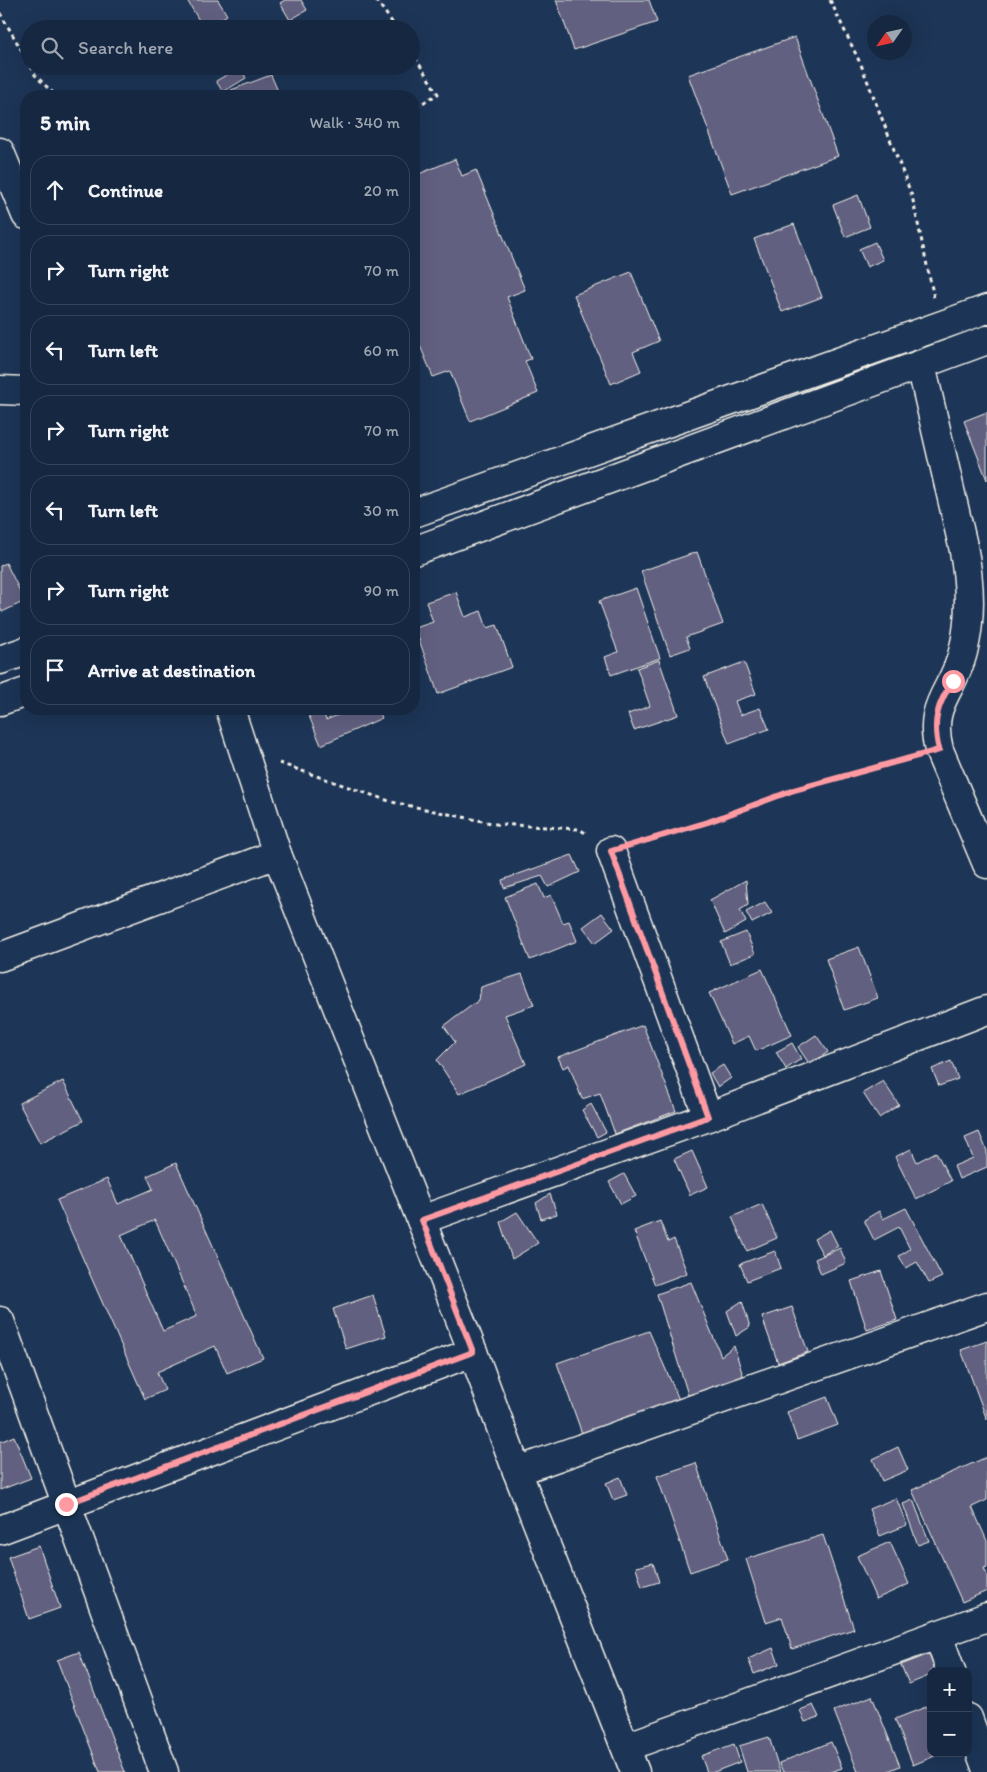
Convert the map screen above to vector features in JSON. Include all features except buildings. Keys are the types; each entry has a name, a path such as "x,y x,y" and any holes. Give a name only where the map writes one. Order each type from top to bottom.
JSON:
{"street":[{"path":"0,152 20,200"},
{"path":"420,510 987,310"},
{"path":"420,549 987,340"},
{"path":"921,365 963,546 968,571 970,598 963,653 953,681 944,694 938,709 935,725 936,737 939,750 987,864"},
{"path":"0,390 20,391"},
{"path":"0,660 20,653"},
{"path":"0,701 20,694"},
{"path":"232,715 277,854 422,1220 517,1471 635,1772"},
{"path":"611,851 708,1117"},
{"path":"0,957 277,854"},
{"path":"422,1220 708,1117 987,1010"},
{"path":"517,1471 987,1306"},
{"path":"0,1321 164,1772"},
{"path":"0,1530 473,1352"},
{"path":"626,1747 987,1617"},
{"path":"938,1634 950,1667"},
{"path":"972,1729 987,1770"}],"path":[{"path":"376,0 390,20"},
{"path":"830,0 862,67 912,196 941,326"},
{"path":"0,12 20,47"},
{"path":"420,65 438,94 420,104"},
{"path":"35,75 50,90"},
{"path":"244,751 392,802 496,824 579,829 611,851 708,822 794,790 939,750"}],"route":[{"path":"66,1504 473,1352 422,1220 708,1117 611,851 708,822 794,790 939,750 935,725 938,709 944,694 953,681"}]}
